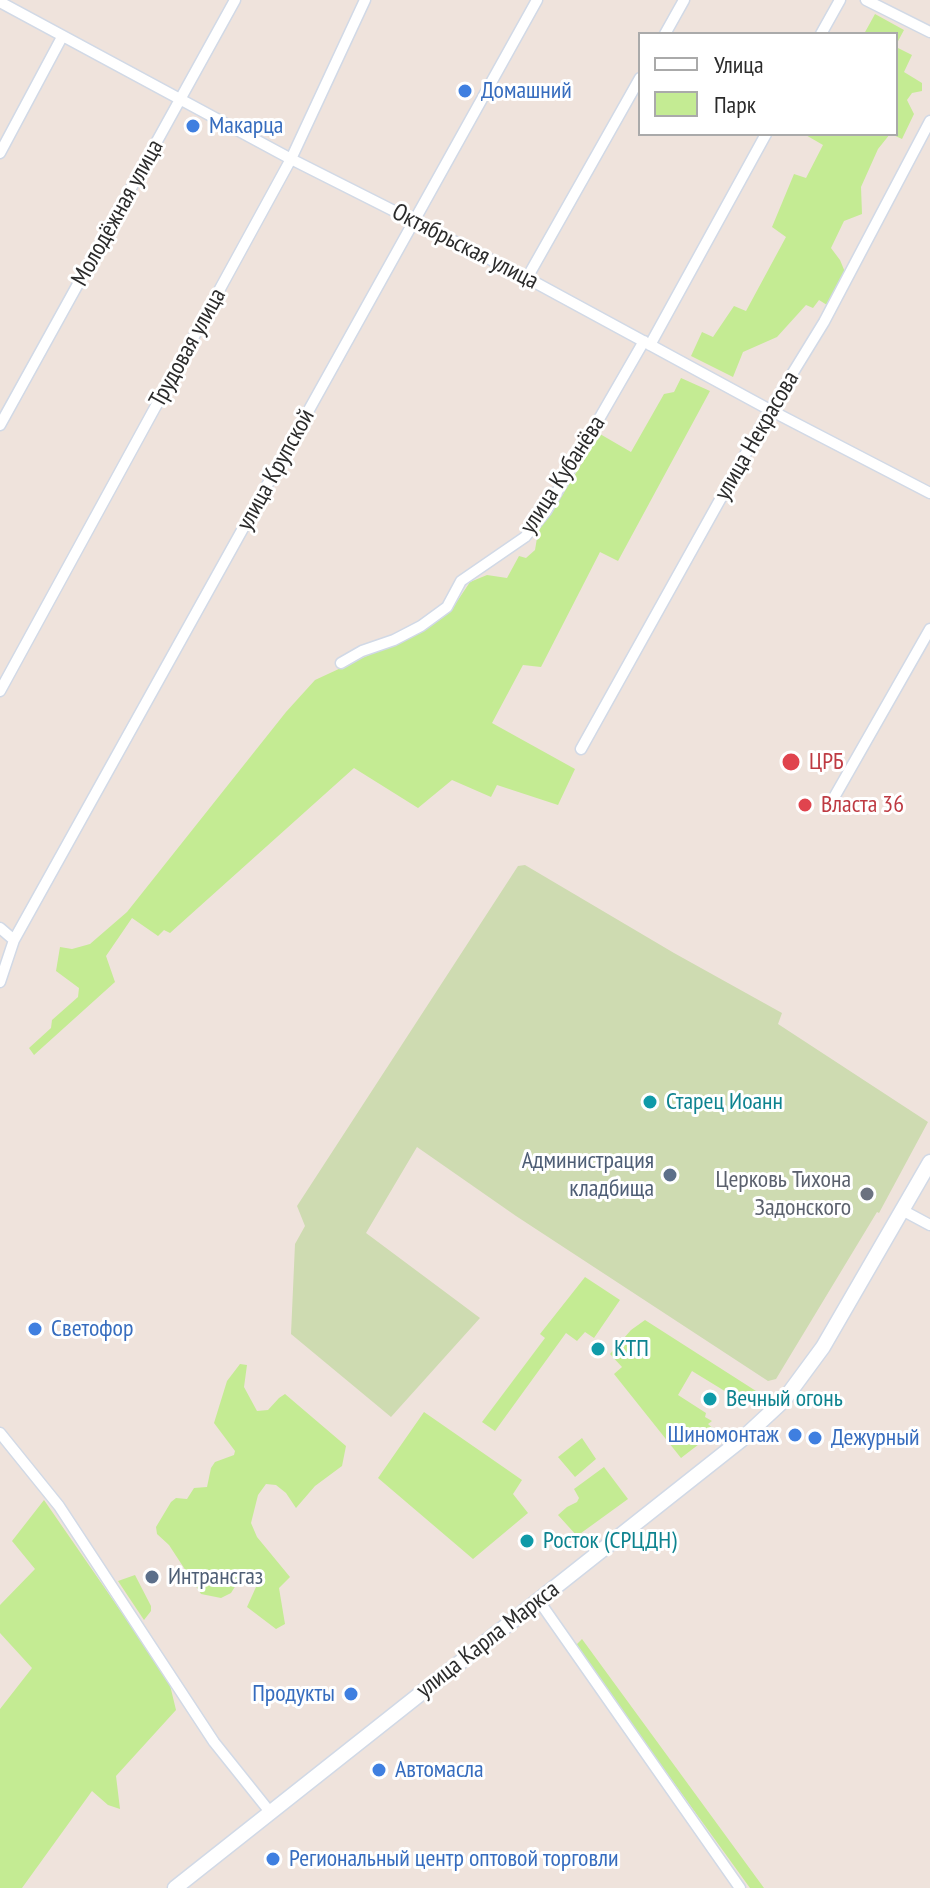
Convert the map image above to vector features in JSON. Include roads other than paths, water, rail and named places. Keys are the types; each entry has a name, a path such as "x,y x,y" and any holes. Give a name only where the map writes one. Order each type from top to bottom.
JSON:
{"main road":[{"name":"улица Карла Маркса","path":"175,1888 741,1440 784,1400 823,1347 930,1162"}],"street":[{"name":"Молодёжная улица","path":"0,425 235,0"},
{"name":"Трудовая улица","path":"0,691 291,159 365,0"},
{"name":"улица Крупской","path":"0,982 14,940 537,0"},
{"path":"666,32 684,0"},
{"path":"822,32 840,0"},
{"path":"866,0 930,32"},
{"name":"Октябрьская улица","path":"0,2 291,159 527,278 930,493"},
{"path":"0,153 62,37"},
{"path":"527,278 638,82"},
{"name":"улица Некрасова","path":"581,749 770,410 824,322 930,121"},
{"name":"улица Кубанёва","path":"341,663 421,626 447,607 461,581 525,537 546,511 647,343 765,136"},
{"path":"832,801 930,629"},
{"path":"0,928 14,940"},
{"path":"902,1210 930,1225"},
{"path":"0,1433 59,1506 214,1742 270,1812"},
{"path":"539,1601 740,1888"}],"place":[{"name":"Домашний","path":"465,91"},
{"name":"Макарца","path":"193,126"},
{"name":"ЦРБ","path":"791,762"},
{"name":"Власта 36","path":"805,805"},
{"name":"Старец Иоанн","path":"650,1102"},
{"name":"Администрация кладбища","path":"670,1175"},
{"name":"Церковь Тихона Задонского","path":"867,1194"},
{"name":"Светофор","path":"35,1329"},
{"name":"КТП","path":"598,1349"},
{"name":"Вечный огонь","path":"710,1399"},
{"name":"Шиномонтаж","path":"795,1435"},
{"name":"Дежурный","path":"815,1438"},
{"name":"Росток (СРЦДН)","path":"527,1541"},
{"name":"Интрансгаз","path":"152,1577"},
{"name":"Продукты","path":"351,1694"},
{"name":"Автомасла","path":"379,1770"},
{"name":"Региональный центр оптовой торговли","path":"273,1859"}]}
